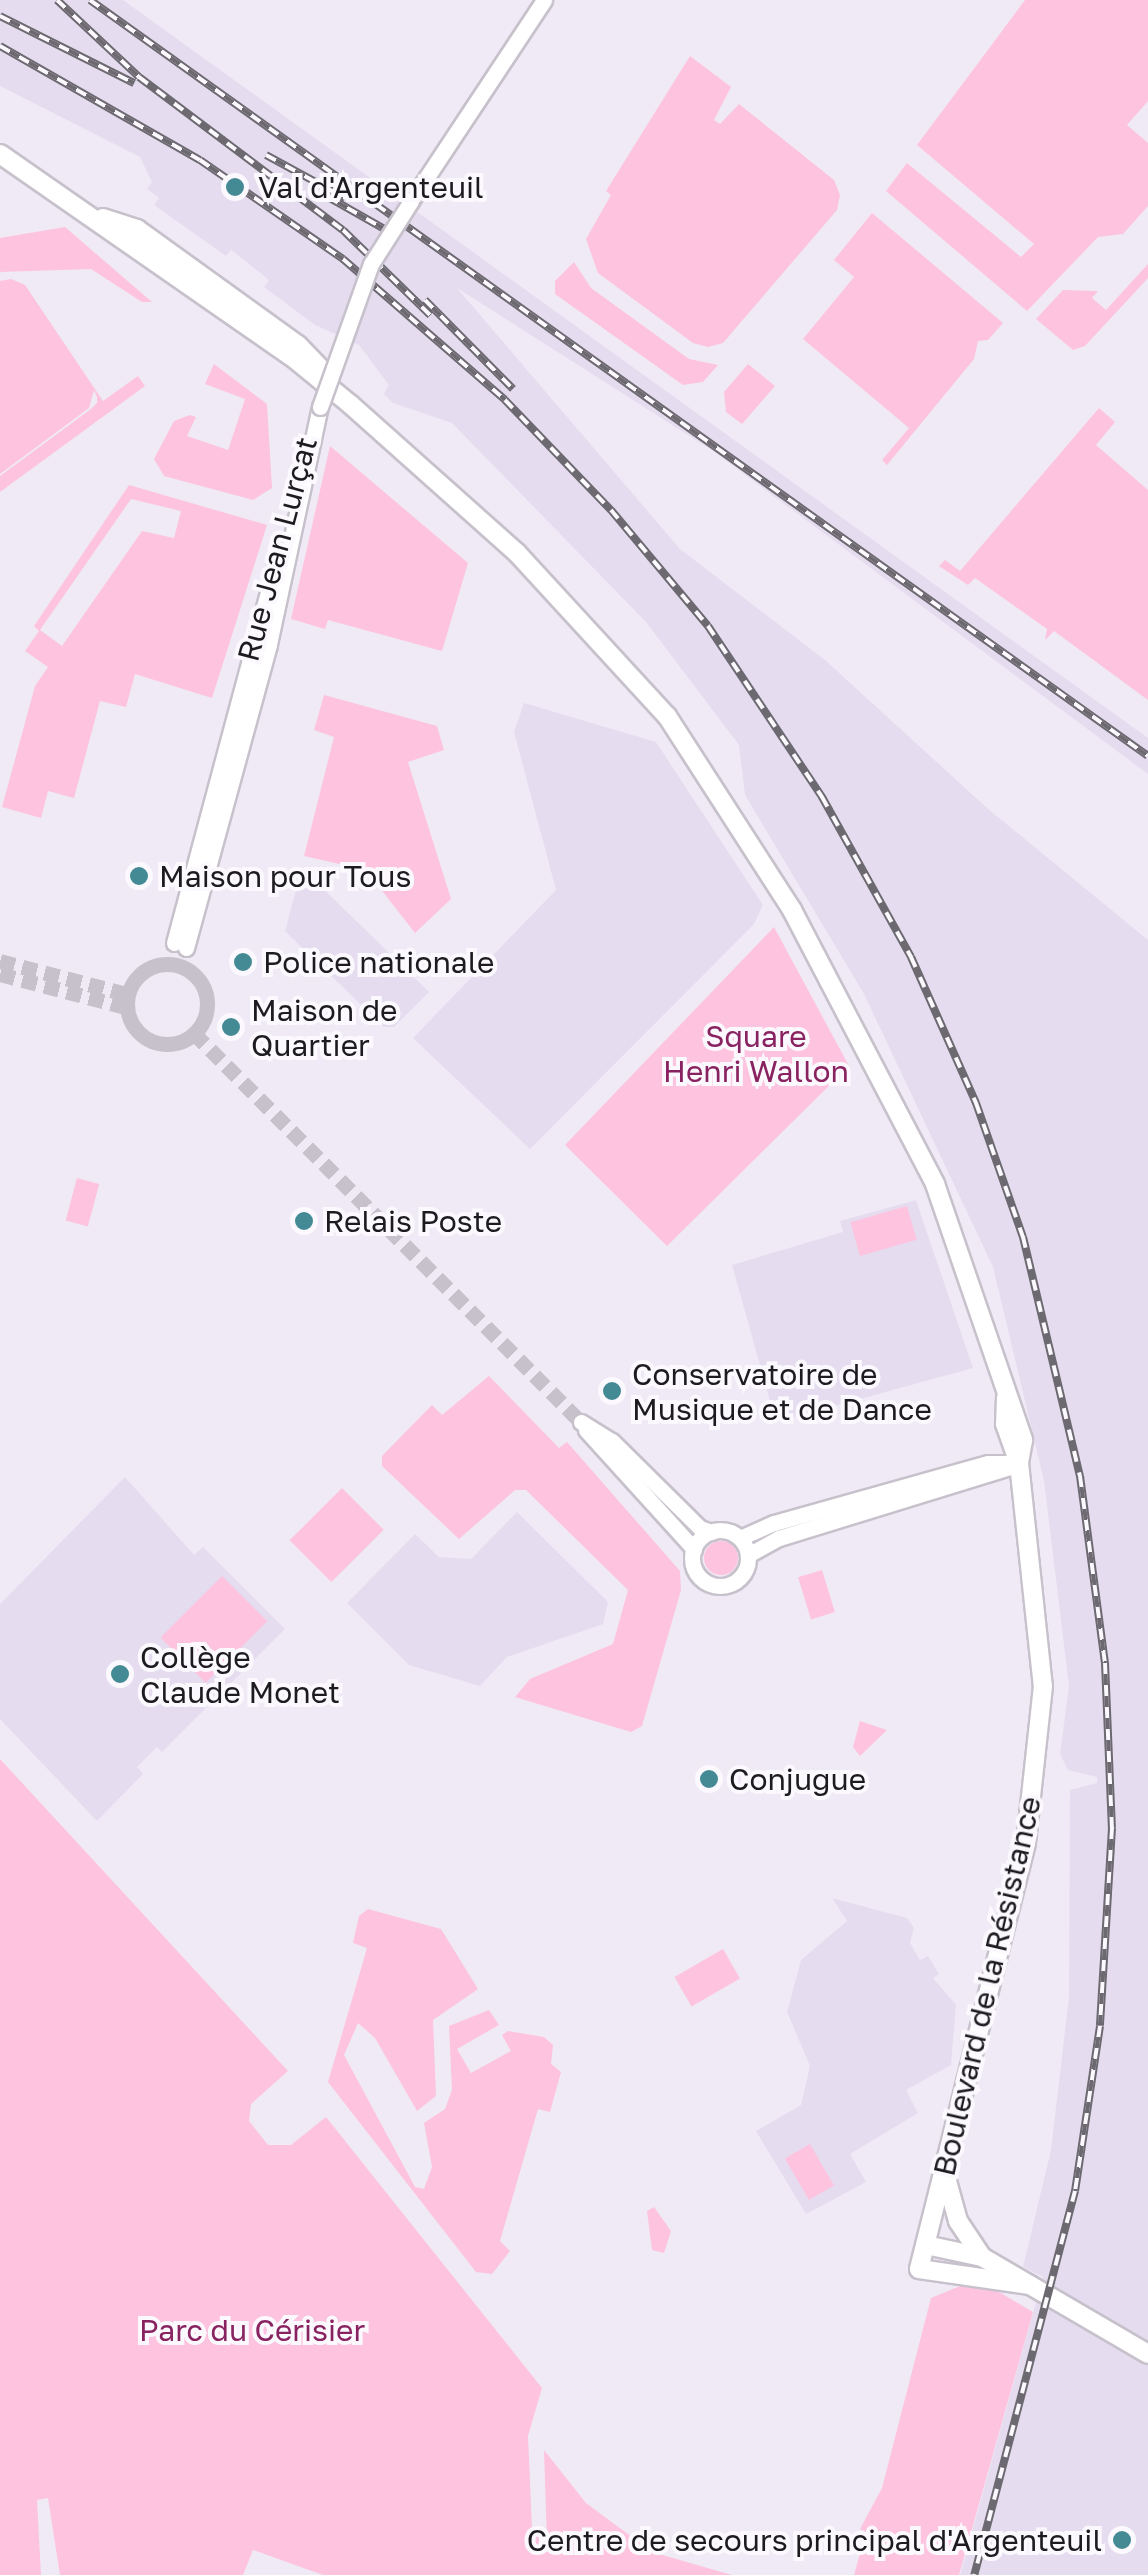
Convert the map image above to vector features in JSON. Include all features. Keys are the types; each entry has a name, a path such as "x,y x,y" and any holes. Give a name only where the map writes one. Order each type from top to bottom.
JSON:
{"main road":[{"name":"Boulevard de la Résistance","path":"0,154 91,214 136,229 305,351 351,405 518,553 667,716 724,798 838,992 936,1184 1023,1440 1019,1463 1040,1629 1036,1784 919,2269 1030,2286"},
{"path":"944,2168 958,2221 982,2257"},
{"path":"926,2245 982,2257 1148,2354"}],"street":[{"name":"Rue Jean Lurçat","path":"180,945 269,644 320,406 371,264 544,0"},
{"path":"740,1538 748,1555 742,1576 722,1586 696,1572 694,1550 580,1422 612,1442 700,1528 740,1538 774,1522 988,1463 1019,1463"},
{"path":"748,1555 779,1538 994,1477 1019,1463"},
{"path":"694,1550 711,1532"}],"shaded area":[{"path":"0,0 123,0 1148,738 1148,774 713,451 457,288 680,549 825,660 987,808 1148,940 1148,2575 960,2575 1043,2277 1023,2267 1051,2150 1069,1997 1070,1790 1097,1783 1097,1777 1068,1770 1060,1754 1069,1686 1044,1481 993,1267 864,994 745,795 739,745 646,622 452,423 393,403 384,394 389,385 359,345 315,325 264,287 269,280 231,250 226,256 154,205 159,198 147,189 152,182 140,157 0,86"},
{"path":"524,703 656,742 763,905 754,924 530,1149 413,1038 556,890 514,732"},
{"path":"302,868 429,992 394,1027 384,1027 285,931"},
{"path":"916,1200 973,1368 776,1422 732,1265 843,1232 840,1221"},
{"name":"Collège Claude Monet","path":"125,1477 194,1555 203,1547 285,1629 162,1752 157,1747 137,1767 143,1774 97,1821 0,1719 0,1604"},
{"path":"517,1512 608,1602 603,1624 507,1657 480,1686 409,1665 347,1603 415,1534 439,1557 471,1559"},
{"path":"832,1898 907,1918 914,1928 910,1943 920,1960 928,1956 939,1974 933,1978 956,2005 951,2065 906,2090 918,2113 850,2154 866,2182 806,2214 756,2131 801,2105 810,2066 787,2012 801,1960 847,1921"}],"green space":[{"path":"1025,0 1148,0 1148,101 1127,125 1148,143 1148,206 1123,234 1098,237 1027,311 886,191 907,163 1021,257 1034,244 917,145"},
{"path":"690,56 731,87 714,120 720,124 739,104 834,180 840,195 837,210 723,343 708,347 693,343 598,273 586,239 611,195 606,191"},
{"path":"872,213 1003,323 988,340 978,341 974,359 887,465 882,460 909,428 803,339 854,277 834,260"},
{"path":"65,227 152,302 142,302 91,269 0,272 0,238"},
{"path":"574,262 591,288 689,359 718,365 703,382 683,385 555,294 555,281"},
{"path":"1148,264 1148,278 1085,346 1073,350 1036,319 1063,290 1098,291 1092,298 1106,310"},
{"path":"11,279 25,285 103,401 138,376 145,386 0,492 0,476 97,403 94,390 89,408 0,474 0,281"},
{"path":"214,364 267,404 272,488 253,500 164,476 154,459 174,421 190,415 196,417 187,436 228,450 245,399 205,384"},
{"path":"748,364 775,386 742,424 726,412 724,392"},
{"path":"1099,408 1115,422 1096,445 1148,490 1148,700 1054,631 1045,640 1047,629 975,578 968,585 939,566 945,560 960,571"},
{"path":"330,446 468,563 442,651 328,620 325,629 291,619"},
{"path":"129,485 267,525 212,698 135,674 126,707 100,701 74,798 48,791 41,818 2,807 35,686 48,667 25,651 39,631 34,626","holes":["131,499 181,511 174,538 142,531 62,646 40,630"]},
{"path":"324,695 437,726 444,750 408,762 451,899 415,933 366,870 304,856 334,737 314,730"},
{"name":"Square Henri Wallon","path":"774,927 849,1066 667,1246 565,1145"},
{"path":"77,1178 99,1184 88,1226 66,1221"},
{"path":"907,1206 917,1240 860,1256 850,1222"},
{"path":"489,1376 559,1448 567,1442 680,1571 681,1590 642,1726 631,1732 515,1697 530,1679 613,1644 628,1590 526,1490 515,1490 459,1539 382,1466 382,1456 432,1405 442,1415"},
{"path":"342,1488 384,1530 331,1582 290,1540"},
{"path":"721,1541 733,1546 738,1558 733,1570 721,1575 709,1570 704,1558 709,1546"},
{"path":"822,1570 835,1612 811,1619 798,1577"},
{"path":"222,1576 267,1621 206,1683 160,1638"},
{"path":"860,1721 887,1730 860,1756 853,1747"},
{"name":"Parc du Cérisier","path":"0,1759 288,2071 251,2104 249,2121 268,2145 291,2145 326,2117 542,2388 528,2436 532,2528 547,2543 544,2450 586,2503 652,2552 732,2575 323,2575 253,2550 243,2575 60,2575 48,2498 37,2500 41,2575 0,2575"},
{"path":"368,1909 441,1929 478,1989 433,2020 436,2096 417,2111 375,2038 358,2023 344,2055 415,2187 424,2189 432,2167 424,2123 445,2109 452,2090 449,2026 489,2010 499,2025 457,2049 471,2073 511,2051 502,2035 508,2031 544,2037 553,2045 551,2064 561,2072 550,2112 538,2109 500,2241 510,2251 492,2274 476,2272 328,2082 367,1948 353,1943 359,1916"},
{"path":"723,1949 740,1978 692,2006 675,1977"},
{"path":"810,2144 834,2186 809,2200 785,2158"},
{"path":"654,2207 671,2231 664,2253 652,2250 647,2211"},
{"path":"960,2286 994,2289 1033,2312 959,2575 854,2575 866,2532 860,2529 882,2488 931,2298"}],"tunnel":[{"path":"0,961 127,994"},
{"path":"167,964 182,967 195,976 204,989 207,1004 204,1019 195,1032 182,1041 167,1044 152,1041 139,1032 130,1019 127,1004 130,989 139,976 152,967 167,964"},
{"path":"0,974 126,1007"},
{"path":"194,1033 581,1422"}],"railway":[{"path":"57,0 139,77 343,230 430,315"},
{"path":"90,0 1148,756"},
{"path":"0,16 134,83"},
{"path":"0,46 200,160 343,259 505,400 611,510 708,626 822,797 911,957 976,1103 1023,1237 1080,1476 1105,1663 1112,1828 1100,2026 1075,2191 974,2575"},
{"path":"266,155 345,198"},
{"path":"328,197 393,234"},
{"path":"425,300 513,389"}],"place":[{"name":"Val d'Argenteuil","path":"235,187"},
{"name":"Maison pour Tous","path":"139,876"},
{"name":"Police nationale","path":"243,962"},
{"name":"Maison de Quartier","path":"231,1027"},
{"name":"Relais Poste","path":"304,1221"},
{"name":"Conservatoire de Musique et de Dance","path":"612,1391"},
{"name":"Collège Claude Monet","path":"120,1674"},
{"name":"Conjugue","path":"709,1779"},
{"name":"Centre de secours principal d'Argenteuil","path":"1122,2540"}]}
